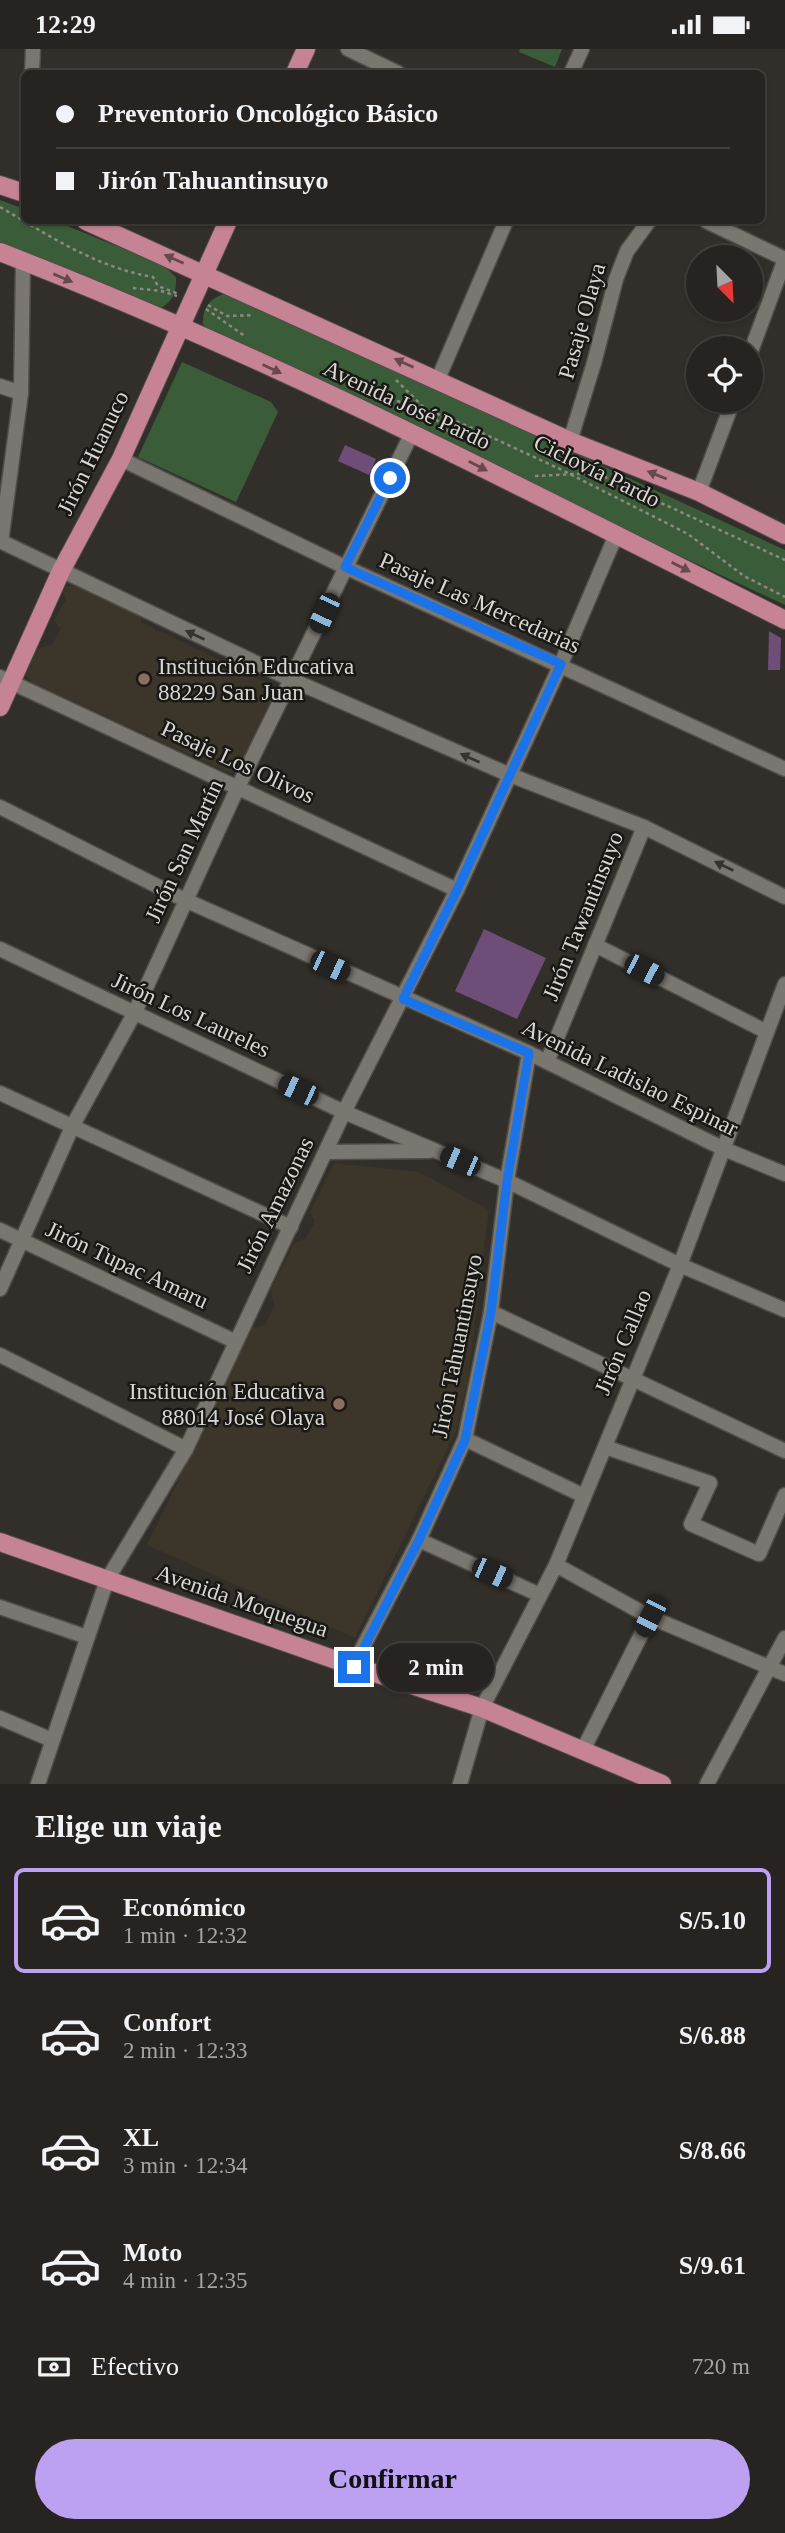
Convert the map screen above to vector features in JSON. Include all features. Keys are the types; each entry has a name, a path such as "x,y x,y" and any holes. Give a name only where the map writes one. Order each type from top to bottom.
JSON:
{"main road":[{"path":"296,70 306,49"},
{"path":"0,185 21,192"},
{"name":"Avenida José Pardo","path":"93,224 204,272 570,441 699,492 785,535"},
{"name":"Jirón Huanuco","path":"0,707 6,679 121,459 178,326 227,224"},
{"name":"Avenida José Pardo","path":"0,253 178,326 412,433 785,620"},
{"name":"Avenida Moquegua","path":"0,1542 354,1667 482,1708 663,1784"}],"street":[{"path":"32,70 33,49"},
{"path":"348,49 392,70"},
{"path":"572,70 582,49"},
{"path":"438,379 505,224"},
{"name":"Pasaje Olaya","path":"570,441 616,279 627,251 647,224"},
{"path":"712,224 785,259 757,336"},
{"path":"23,261 22,393 1,542 292,680 510,775 644,827 785,897"},
{"path":"0,386 22,393"},
{"path":"699,492 729,413"},
{"name":"Jirón San Martín","path":"0,1289 74,1125 134,1014 238,787 412,433"},
{"name":"Pasaje Las Mercedarias","path":"121,459 345,567 785,769"},
{"name":"Jirón Amazonas","path":"38,1784 107,1580 186,1449 234,1341 344,1112 457,890 561,664 616,535"},
{"name":"Pasaje Los Olivos","path":"6,679 457,890"},
{"name":"Avenida Ladislao Espinar","path":"0,807 185,900 529,1053 723,1149 785,1174"},
{"name":"Jirón Tawantinsuyo","path":"547,1062 644,827"},
{"path":"595,945 767,1032"},
{"name":"Jirón Los Laureles","path":"0,949 344,1112 507,1181 680,1265 785,1310"},
{"name":"Jirón Callao","path":"460,1784 482,1708 556,1565 582,1495 605,1447 680,1265 785,985"},
{"name":"Jirón Tahuantinsuyo","path":"354,1667 419,1540 465,1440 491,1312 507,1181 529,1053"},
{"path":"0,1093 291,1227"},
{"path":"326,1151 437,1151"},
{"name":"Jirón Tupac Amaru","path":"0,1230 234,1341"},
{"path":"491,1312 785,1451"},
{"path":"0,1355 186,1449"},
{"path":"465,1440 582,1495"},
{"path":"605,1447 710,1483 691,1524 759,1554 780,1521 785,1496"},
{"path":"419,1540 540,1595"},
{"path":"556,1565 650,1617 785,1674"},
{"path":"0,1607 88,1637"},
{"path":"583,1750 650,1617"},
{"path":"707,1784 785,1638"},
{"path":"0,1718 52,1740"}],"path":[{"path":"0,207 21,219"},
{"path":"29,224 97,263 122,272 153,277 158,286 227,316 260,315"},
{"path":"124,286 161,291 190,300 212,311 246,337"},
{"path":"394,378 454,437"},
{"name":"Ciclovía Pardo","path":"350,386 450,418 570,474 688,534 744,576 785,597"},
{"path":"534,476 596,473 785,560"}],"shaded area":[{"name":"Institución Educativa 88229 San Juan","path":"66,586 80,586 143,616 141,622 277,688 239,769 229,773 32,682 26,675 36,649 52,644 61,629 54,621 66,599 63,592"},
{"name":"Institución Educativa 88014 José Olaya","path":"334,1163 419,1172 489,1210 468,1379 457,1429 355,1638 147,1545 252,1328 265,1325 275,1305 270,1291 294,1244 306,1238 315,1221 310,1212"}],"green space":[{"path":"520,49 562,49 555,67 519,52"},
{"path":"0,200 21,208 21,224 62,224 163,265 176,277 175,289 172,298 155,311 0,248"},
{"path":"227,293 785,550 785,605 211,336 203,324 204,313 212,300"},
{"path":"182,362 271,402 278,412 236,502 138,457"}],"building":[{"path":"345,445 376,459 369,475 338,461"},
{"path":"769,631 781,638 780,670 768,670"},
{"path":"484,929 546,958 517,1019 455,991"}],"place":[{"name":"Institución Educativa 88229 San Juan","path":"144,679"},
{"name":"Institución Educativa 88014 José Olaya","path":"339,1404"}],"route":[{"path":"354,1667 419,1540 465,1440 491,1312 507,1181 529,1053 403,999 457,890 561,664 345,567 390,478"}]}
